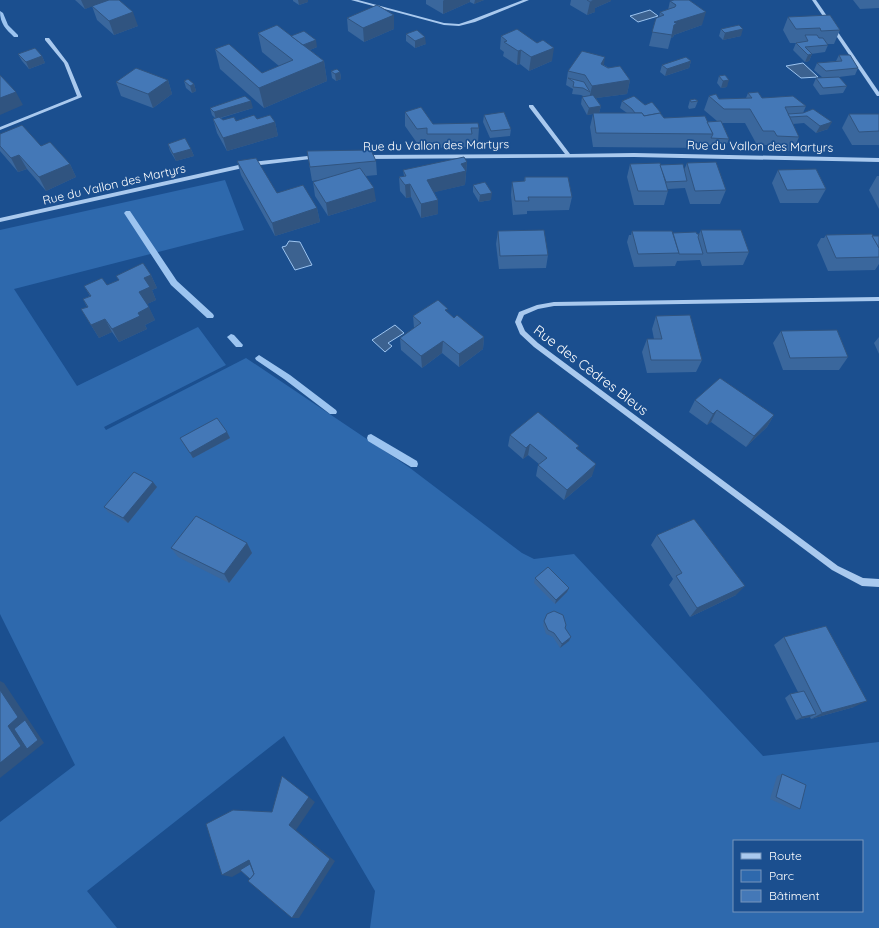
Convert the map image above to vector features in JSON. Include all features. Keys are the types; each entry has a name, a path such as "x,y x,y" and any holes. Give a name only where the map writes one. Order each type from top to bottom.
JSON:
{"street":[{"path":"353,0 444,24 459,25 526,0"},
{"path":"814,0 879,94"},
{"path":"0,129 80,97 66,62 47,39"},
{"path":"531,106 568,155"},
{"name":"Rue du Vallon des Martyrs","path":"355,157 568,155 879,160"},
{"name":"Rue du Vallon des Martyrs","path":"0,220 252,164 324,157"},
{"name":"Rue des Cèdres Bleus","path":"879,299 554,304 537,307 521,314 518,322 522,332 536,345 835,568 862,582 879,583"}],"green space":[{"path":"225,180 244,230 14,289 77,386 198,327 226,365 104,427 106,430 246,358 410,468 522,553 534,559 574,554 763,756 879,742 879,928 370,928 375,891 284,736 87,891 117,928 0,928 0,822 75,765 0,614 0,230"}],"shaded area":[{"path":"650,10 658,16 638,22 630,16"},
{"path":"803,63 818,77 801,78 786,66"},
{"path":"289,241 300,242 312,265 295,270 282,247 286,246"},
{"path":"395,325 404,333 388,343 392,346 385,352 372,340"}],"building":[{"path":"109,0 119,0 133,12 109,21 92,6"},
{"path":"689,0 706,12 674,22 677,24 674,25 672,35 652,32 656,18 664,15 660,12 675,7 676,5 670,1"},
{"path":"377,5 394,15 363,28 347,18"},
{"path":"830,15 840,30 821,31 820,28 796,29 788,17"},
{"path":"277,25 324,61 259,88 215,49 229,44 262,73 293,60 258,33"},
{"path":"739,25 743,29 725,33 721,29"},
{"path":"517,29 537,43 543,40 554,48 531,57 521,50 518,51 504,42 507,41 501,36"},
{"path":"417,30 425,37 415,41 406,34"},
{"path":"304,31 316,40 303,45 291,36"},
{"path":"805,35 817,35 819,38 823,38 828,45 805,47 812,54 808,55 796,43 808,41"},
{"path":"35,48 42,56 26,62 18,54"},
{"path":"582,51 605,57 601,64 608,68 620,66 630,80 592,86 585,75 568,71"},
{"path":"839,55 850,55 858,68 826,71 817,63 842,61"},
{"path":"686,57 691,61 667,69 662,65"},
{"path":"136,68 168,80 148,94 116,82"},
{"path":"337,69 340,72 335,74 331,71"},
{"path":"0,75 16,92 0,98"},
{"path":"725,75 729,80 723,81 719,76"},
{"path":"839,77 847,86 823,88 816,78"},
{"path":"568,78 584,82 590,92 583,88 573,87 574,82"},
{"path":"188,79 194,84 190,86 184,81"},
{"path":"758,92 762,98 793,96 806,106 785,107 799,137 777,136 774,131 763,131 750,109 724,109 709,96 716,94 719,99 752,98 748,93"},
{"path":"593,95 601,106 589,108 582,97"},
{"path":"245,96 251,101 214,112 210,108"},
{"path":"634,96 645,105 652,102 661,113 644,116 642,113 635,113 622,101"},
{"path":"695,99 698,101 691,102 690,100"},
{"path":"421,107 433,124 478,123 479,128 471,128 472,134 427,134 427,128 417,129 405,112"},
{"path":"813,109 832,122 820,126 807,116 790,117 788,114 803,113"},
{"path":"504,112 511,129 491,131 484,115"},
{"path":"593,113 642,113 644,116 660,113 664,118 705,116 713,134 596,133"},
{"path":"849,114 879,114 879,131 859,132"},
{"path":"254,115 257,119 270,115 275,122 223,138 213,119 219,117 223,120 234,117 236,121"},
{"path":"721,121 729,139 711,138 713,134 707,122"},
{"path":"22,125 41,146 50,142 70,164 39,177 19,155 11,158 0,146 0,134"},
{"path":"185,138 191,149 173,154 168,144"},
{"path":"371,150 376,161 310,167 307,151"},
{"path":"464,157 467,162 461,164 466,171 427,180 438,200 421,204 410,184 405,185 399,177 406,176 403,170"},
{"path":"256,158 277,193 303,185 317,208 272,223 237,161"},
{"path":"716,162 726,190 695,191 687,163"},
{"path":"660,163 668,191 638,191 630,164"},
{"path":"683,164 687,181 666,182 660,165"},
{"path":"360,168 374,188 326,203 313,182"},
{"path":"816,169 826,189 787,190 778,170"},
{"path":"525,177 568,177 572,197 528,197 529,201 515,201 512,182 525,181"},
{"path":"485,182 492,193 480,195 473,185"},
{"path":"544,230 548,255 500,256 498,231"},
{"path":"701,230 741,230 749,252 707,253"},
{"path":"632,231 672,231 679,253 638,254"},
{"path":"696,232 699,234 698,237 703,254 679,254 673,233"},
{"path":"872,234 879,248 879,257 836,258 826,235"},
{"path":"872,236 879,236 879,248"},
{"path":"143,263 151,275 144,278 150,287 139,292 149,307 138,313 140,316 112,329 105,319 91,325 81,309 88,307 83,299 91,296 84,286 102,278 107,285 119,280 116,276"},
{"path":"438,300 448,309 445,310 454,318 457,315 484,337 459,354 443,341 421,356 400,338 421,323 413,316"},
{"path":"690,315 702,360 651,360 647,339 662,339 656,316"},
{"path":"837,330 848,357 790,358 781,331"},
{"path":"720,378 774,415 754,436 717,410 713,414 695,400"},
{"path":"538,412 579,446 576,448 596,464 567,490 538,465 547,458 530,444 526,448 510,435"},
{"path":"217,418 227,432 190,453 180,438"},
{"path":"134,472 153,482 123,518 104,507"},
{"path":"196,516 247,543 224,574 171,548"},
{"path":"694,519 745,586 697,608 676,576 682,573 657,535"},
{"path":"548,567 569,588 556,600 535,578"},
{"path":"554,611 563,615 566,625 565,628 571,637 562,644 554,633 548,630 544,621 547,614"},
{"path":"826,626 867,701 822,713 784,637"},
{"path":"0,690 18,717 8,726 21,746 0,763"},
{"path":"804,691 816,714 802,717 790,694"},
{"path":"25,720 38,740 27,749 14,729"},
{"path":"782,774 806,785 800,809 776,797"},
{"path":"282,776 309,797 289,825 330,859 292,918 248,881 254,874 249,860 222,875 206,824 233,810 272,812"},
{"path":"250,864 254,874 250,879 240,870"}],"waterway":[{"path":"0,13 6,26 16,36"},
{"path":"128,213 174,283 210,316"},
{"path":"231,337 239,345"},
{"path":"259,358 333,412"},
{"path":"371,438 414,464"}]}
